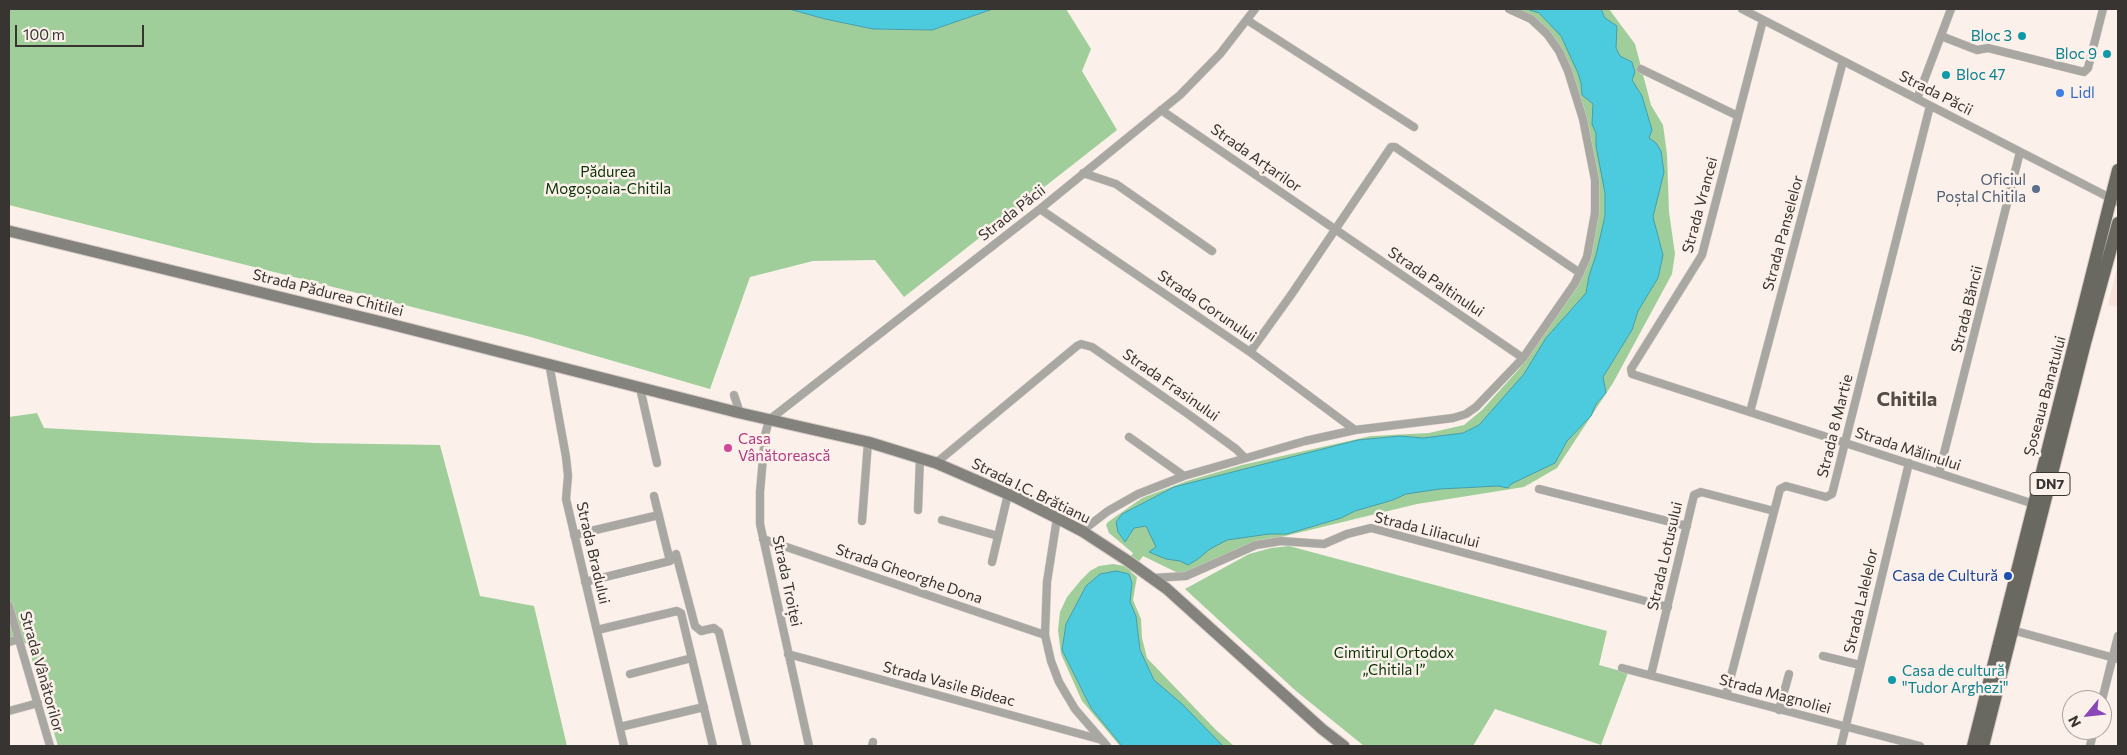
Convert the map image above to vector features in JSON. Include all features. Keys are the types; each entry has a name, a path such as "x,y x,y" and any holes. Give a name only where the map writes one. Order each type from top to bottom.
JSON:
{"main road":[{"name":"Șoseaua Banatului","path":"1973,746 2034,504 2115,201 2118,170"},
{"name":"Șoseaua Banatului","path":"1983,746 2085,343 2118,223"},
{"name":"Strada Pădurea Chitilei","path":"9,231 549,363 640,388"},
{"name":"Strada I.C. Brătianu","path":"640,388 868,442 920,458 1008,494 1057,518 1082,531 1153,578 1315,723 1344,746"}],"street":[{"name":"Strada Păcii","path":"769,420 1040,208 1161,110 1195,81 1255,9"},
{"path":"1082,531 1108,511 1138,494 1184,476 1305,441 1355,430 1453,418 1466,414 1476,407 1523,358 1569,293 1587,257 1595,213 1595,180 1583,119 1568,71 1559,51 1531,19 1509,9"},
{"name":"Strada Păcii","path":"1742,9 2115,201"},
{"path":"1917,99 1951,9"},
{"path":"1941,36 1977,50 1988,48 2084,72 2088,68 2103,9"},
{"path":"1247,20 1414,127"},
{"name":"Strada Vrancei","path":"1632,374 1631,369 1698,265 1702,255 1763,20"},
{"name":"Strada Panselelor","path":"1750,412 1843,61"},
{"path":"1641,69 1738,116"},
{"name":"Strada 8 Martie","path":"1726,695 1779,491 1784,486 1830,496 1832,494 1930,106"},
{"name":"Strada Arțarilor","path":"1161,110 1334,230"},
{"path":"1250,352 1387,149 1395,147 1580,273"},
{"name":"Strada Băncii","path":"1939,473 2020,152"},
{"path":"1083,173 1116,184 1212,251"},
{"name":"Strada Gorunului","path":"1040,208 1250,352 1355,430"},
{"name":"Strada Paltinului","path":"1334,230 1523,358"},
{"name":"Strada Frasinului","path":"936,463 1081,344 1092,347 1220,437 1245,458"},
{"name":"Strada Bradului","path":"549,363 566,457 568,476 566,499 624,746"},
{"name":"Strada Mălinului","path":"1632,374 2034,504"},
{"path":"640,388 657,463"},
{"path":"734,395 740,413"},
{"name":"Strada Troiței","path":"769,420 765,434 759,515 809,746"},
{"path":"1129,437 1184,476"},
{"path":"862,521 868,442"},
{"path":"918,510 920,458"},
{"name":"Strada Lalelelor","path":"1841,746 1909,463"},
{"path":"1539,489 1687,526"},
{"name":"Strada Lotusului","path":"1651,675 1693,498 1698,492 1774,511"},
{"path":"992,562 1008,494"},
{"path":"585,582 670,561 654,496"},
{"path":"574,534 659,514"},
{"path":"1057,518 1047,582 1045,635 1059,682 1075,709 1104,743"},
{"path":"942,520 998,536"},
{"name":"Strada Liliacului","path":"1153,578 1186,576 1256,545 1281,541 1324,544 1347,534 1371,528 1668,606"},
{"name":"Strada Gheorghe Dona","path":"763,539 1045,635"},
{"path":"676,554 695,626 701,630 714,628 719,632 747,746"},
{"name":"Strada Vânătorilor","path":"9,606 50,746"},
{"path":"596,630 679,611 713,746"},
{"path":"2012,630 2115,659"},
{"path":"2105,690 2115,659 2118,636"},
{"path":"9,642 19,639"},
{"name":"Strada Vasile Bideac","path":"788,654 1104,743"},
{"path":"1823,656 1860,665"},
{"path":"630,674 692,658"},
{"name":"Strada Magnoliei","path":"1622,668 1920,746"},
{"path":"1780,710 1789,674"},
{"path":"9,712 38,703"},
{"path":"620,727 704,708"}],"shaded area":[{"path":"2118,263 2118,307 2108,305"}],"green space":[{"name":"Pădurea Mogoșoaia-Chitila","path":"9,9 789,9 873,29 932,30 993,9 1066,9 1091,49 1082,71 1117,130 904,297 875,260 813,261 750,277 710,389 527,336 9,205"},
{"path":"1508,9 1609,9 1635,44 1651,105 1663,125 1667,154 1669,212 1675,254 1672,274 1613,383 1557,468 1524,487 1417,504 1285,536 1180,574 1143,556 1131,572 1137,577 1133,600 1141,619 1142,638 1147,658 1216,730 1234,746 1120,746 1082,701 1061,654 1058,630 1060,612 1067,597 1081,580 1090,571 1099,566 1113,564 1124,566 1133,553 1109,533 1106,525 1108,522 1142,498 1187,481 1242,465 1371,436 1429,433 1464,425 1482,410 1519,369 1576,289 1598,221 1586,137 1570,77 1553,43 1539,26"},
{"path":"37,413 44,428 314,443 440,445 480,596 534,606 567,746 58,746 27,643 9,646 9,417"},
{"name":"Cimitirul Ortodox „Chitila I”","path":"1289,546 1607,631 1599,665 1628,673 1601,745 1495,709 1473,746 1364,746 1296,691 1185,589 1249,554 1271,548"}],"water":[{"path":"789,9 993,9 932,30 873,29"},
{"path":"1527,9 1601,9 1605,18 1617,26 1616,48 1620,56 1632,62 1635,72 1632,80 1642,96 1652,130 1649,138 1656,143 1661,151 1664,172 1653,217 1663,255 1658,278 1638,311 1632,330 1603,377 1606,393 1596,404 1591,416 1567,441 1555,463 1511,484 1508,488 1498,486 1440,489 1406,494 1393,500 1355,511 1341,518 1287,534 1269,534 1227,540 1210,549 1188,565 1149,552 1156,547 1146,526 1134,528 1125,542 1118,532 1116,522 1122,514 1174,487 1358,440 1400,436 1423,438 1463,433 1479,425 1524,374 1546,338 1586,293 1605,216 1605,193 1596,146 1596,133 1592,124 1593,104 1582,95 1578,73 1561,36 1539,13"},
{"path":"1116,571 1129,574 1132,583 1130,602 1136,616 1140,650 1154,680 1182,704 1223,746 1122,746 1091,708 1062,650 1066,624 1086,586 1100,574"}],"place":[{"name":"Bloc 3","path":"2022,36"},
{"name":"Bloc 9","path":"2107,54"},
{"name":"Bloc 47","path":"1946,75"},
{"name":"Lidl","path":"2060,93"},
{"name":"Oficiul Poștal Chitila","path":"2036,189"},
{"name":"Casa Vânătorească","path":"728,448"},
{"name":"Casa de Cultură","path":"2008,576"},
{"name":"Casa de cultură \"Tudor Arghezi\"","path":"1892,680"}],"district":[{"name":"Chitila","path":"1907,399"}]}
